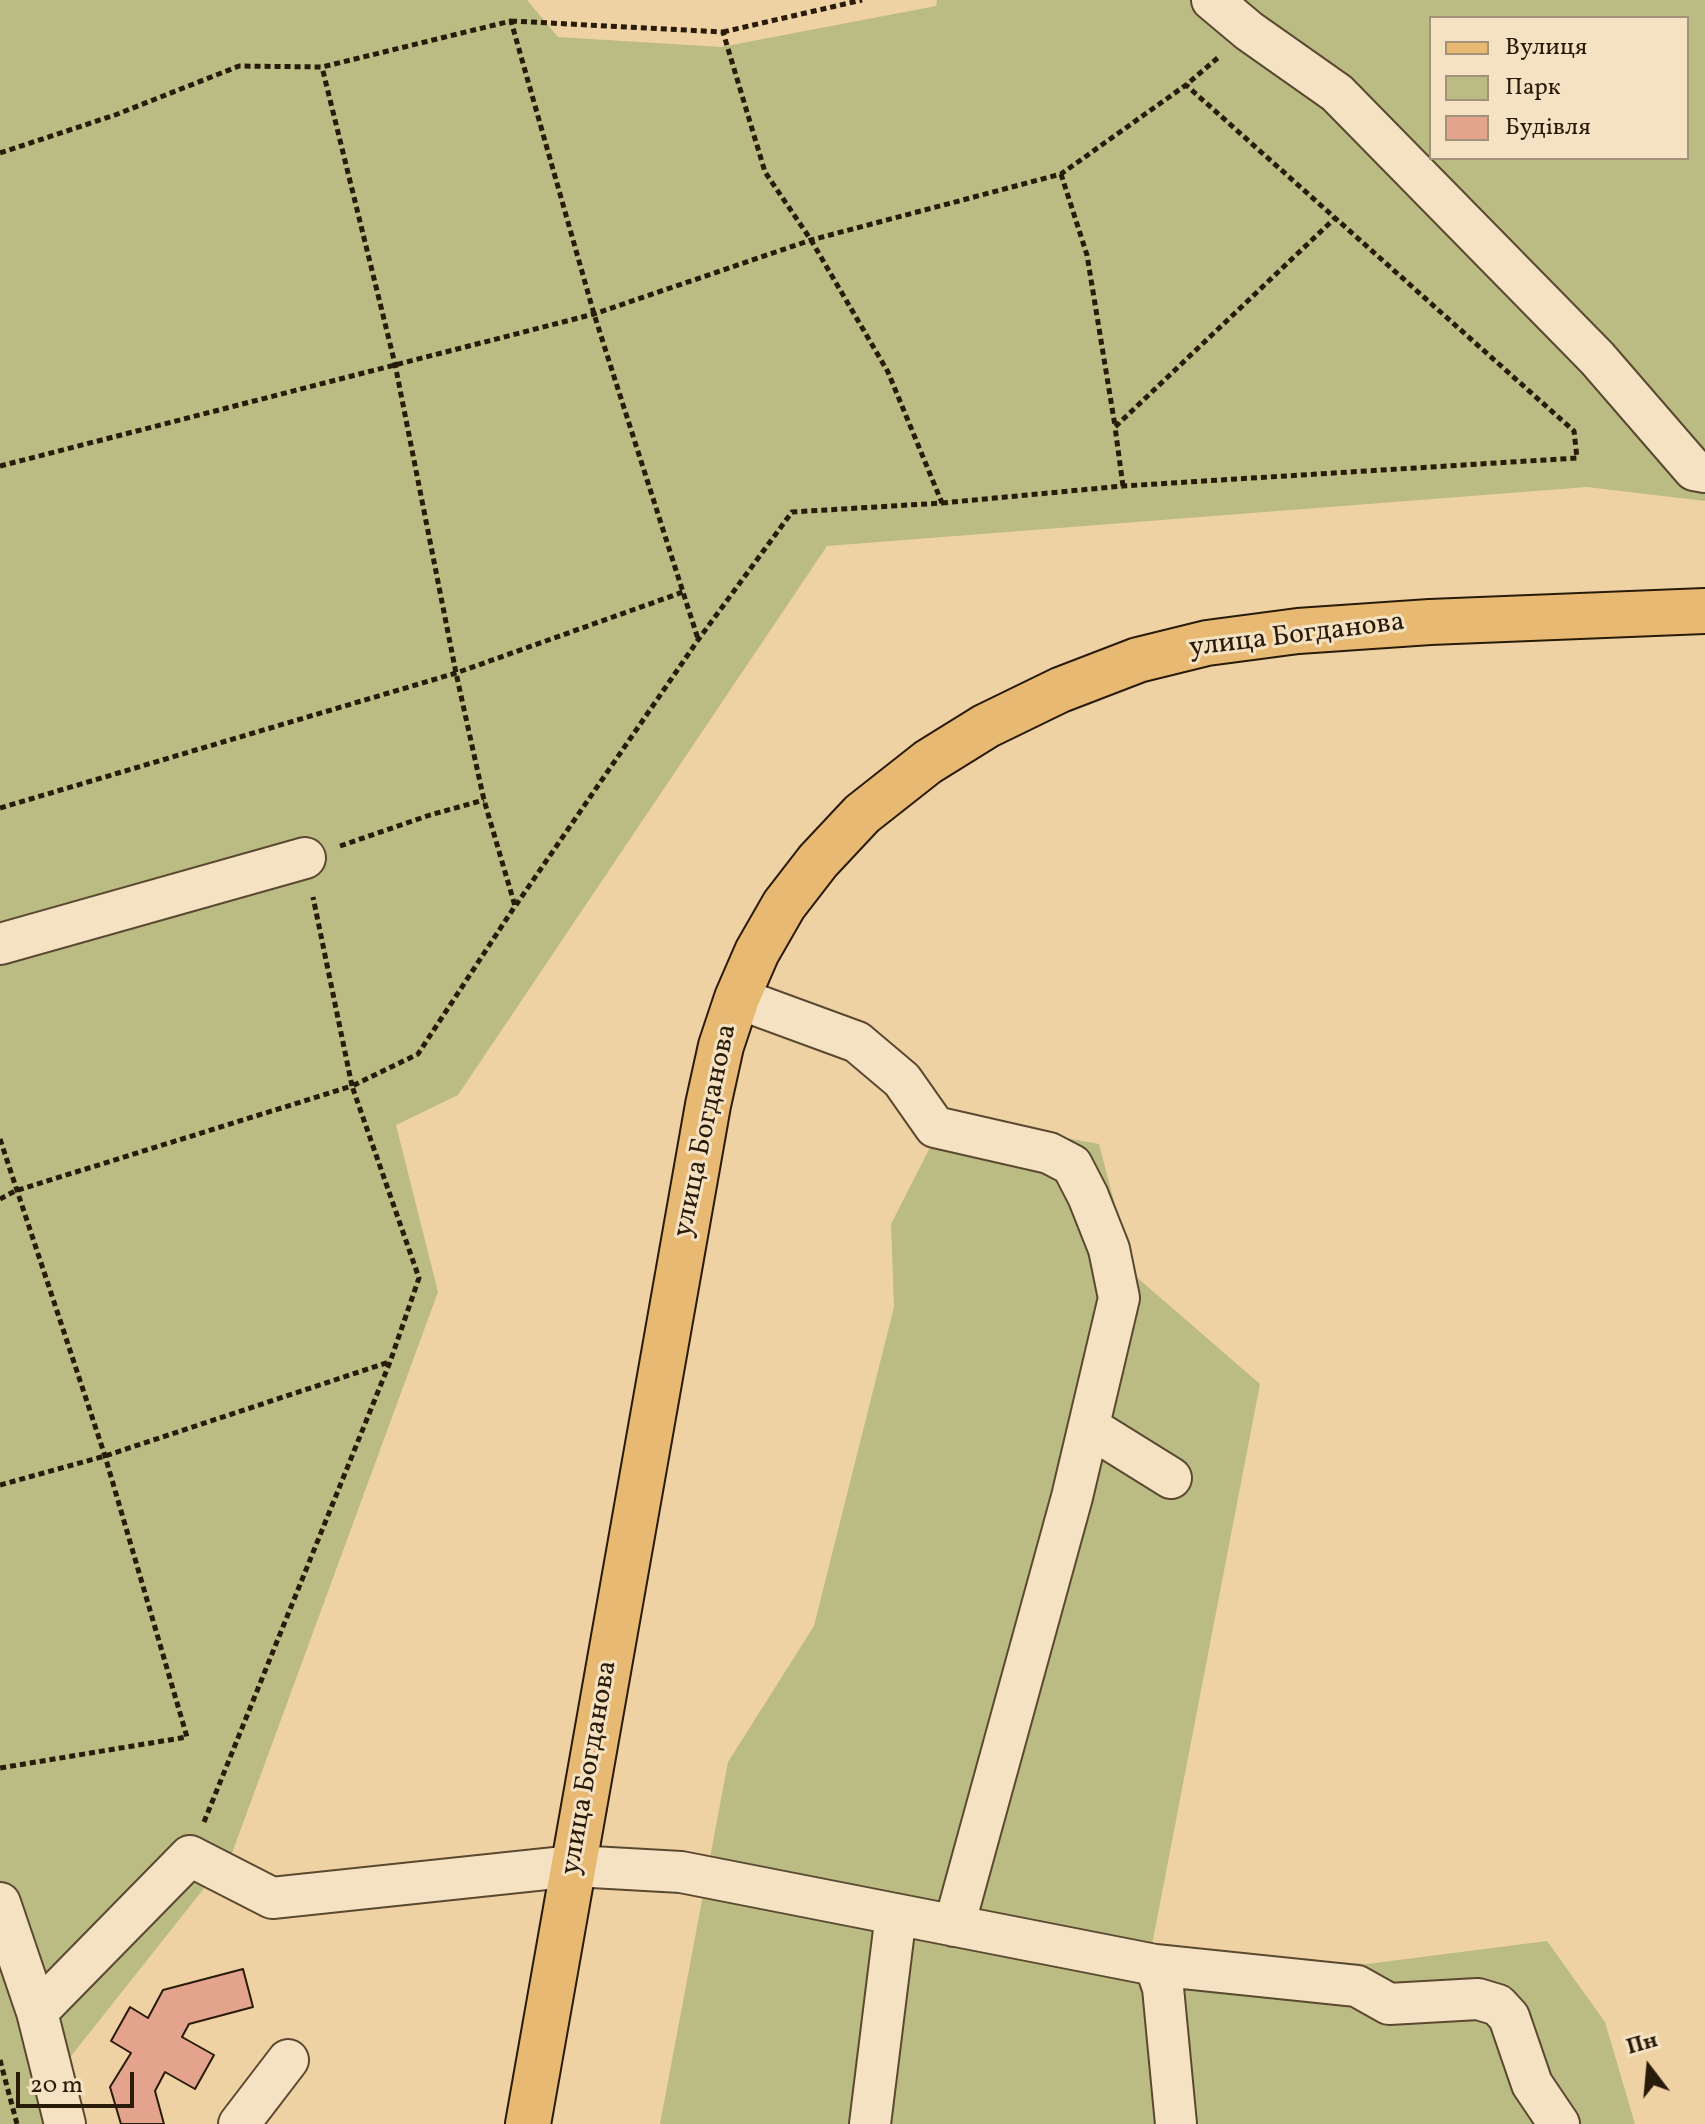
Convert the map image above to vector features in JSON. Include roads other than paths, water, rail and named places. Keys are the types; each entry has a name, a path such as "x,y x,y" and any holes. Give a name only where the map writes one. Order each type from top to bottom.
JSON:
{"main road":[{"name":"улица Богданова","path":"528,2124 721,1046 757,952 784,905 818,861 862,814 928,762 986,726 1060,690 1138,660 1207,643 1298,631 1430,622 1705,611"}],"lane":[{"path":"1212,0 1249,31 1337,93 1597,358 1694,470 1705,472"},
{"path":"0,944 305,858"},
{"path":"737,998 857,1042 902,1080 935,1127 1049,1153 1072,1165 1109,1249 1119,1298 1072,1497 954,1926"},
{"path":"1089,1427 1171,1478"},
{"path":"37,2012 190,1856 272,1898 574,1866 681,1872 1155,1965 1357,1986 1389,2004 1478,1999 1498,2005 1509,2017 1532,2084 1559,2124"},
{"path":"0,1903 37,2012 65,2124"},
{"path":"870,2124 896,1914"},
{"path":"1155,1965 1163,1988 1176,2124"},
{"path":"239,2124 288,2060"}]}
